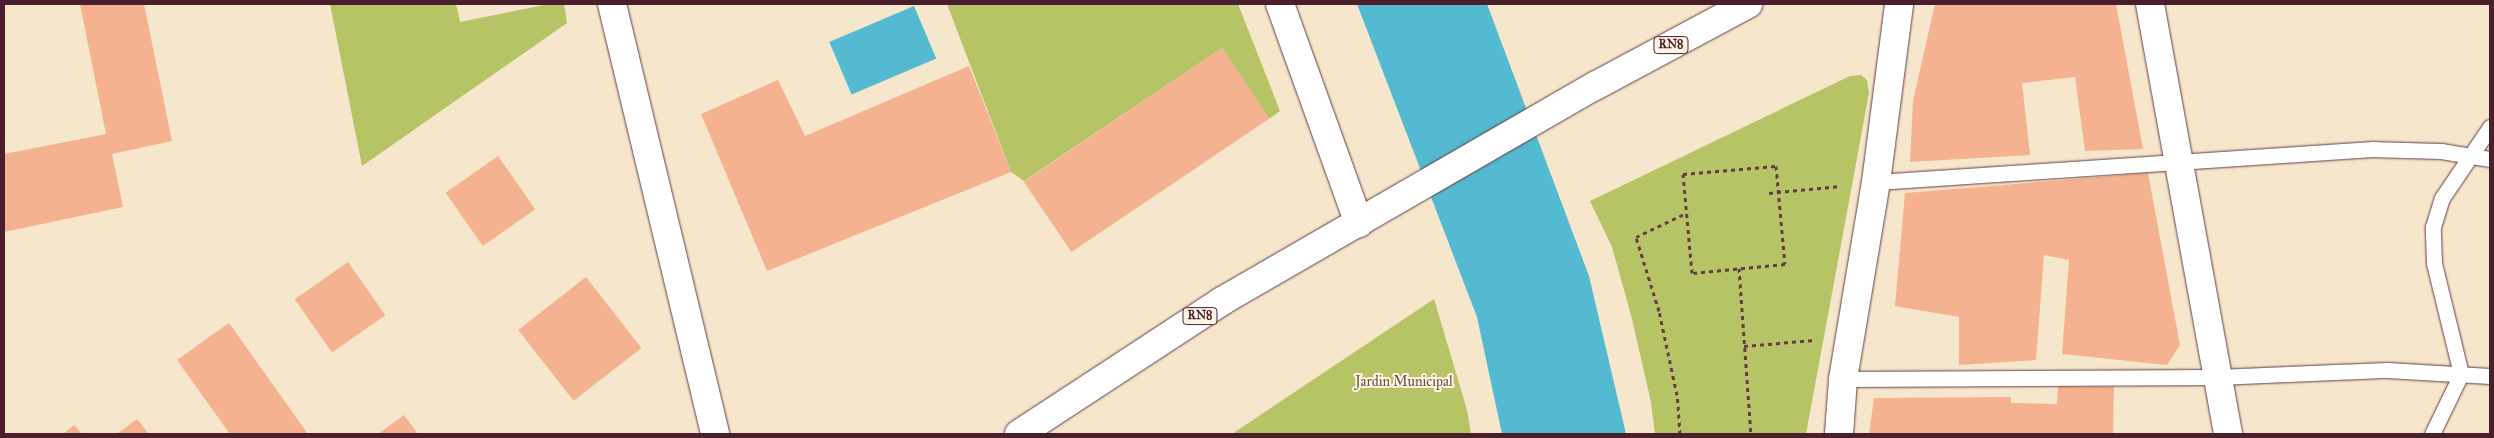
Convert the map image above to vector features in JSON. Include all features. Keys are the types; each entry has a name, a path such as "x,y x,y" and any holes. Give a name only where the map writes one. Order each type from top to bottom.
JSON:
{"street":[{"path":"612,4 715,434"},
{"path":"1280,4 1359,223"},
{"name":"RN8","path":"1019,434 1222,301 1595,86 1748,4"},
{"path":"1839,434 1843,378 1876,182 1900,4"},
{"path":"2150,4 2228,434"}],"lane":[{"path":"2432,434 2461,374 2434,262 2433,228 2442,198 2490,127"},
{"path":"1876,182 2178,160 2373,149 2441,151 2490,159"},
{"path":"1843,378 2217,377 2388,370 2490,376"}],"path":[{"path":"1776,166 1779,192 1785,264 1692,273 1683,174 1776,166"},
{"path":"1769,193 1876,182"},
{"path":"1680,434 1677,396 1659,311 1636,237 1686,213"},
{"path":"1739,268 1751,434"},
{"path":"1744,346 1824,339"}],"green space":[{"path":"330,4 456,4 460,22 549,4 564,4 567,23 362,166"},
{"path":"947,4 1238,4 1280,111 1269,119 1222,48 1024,181 1011,172"},
{"path":"1861,75 1867,80 1869,93 1806,434 1655,434 1651,402 1631,315 1612,247 1590,201 1850,76"},
{"name":"Jardin Municipal","path":"1434,299 1467,410 1471,434 1232,434"}],"water":[{"path":"1357,4 1487,4 1589,276 1626,434 1502,434 1477,317"},
{"path":"914,6 936,58 852,94 829,42"}],"building":[{"path":"80,4 144,4 172,141 112,154 123,207 4,232 4,154 106,134"},
{"path":"1935,4 2116,4 2143,149 2085,151 2075,77 2022,83 2030,155 1910,162 1913,101"},
{"path":"1222,48 1270,118 1071,252 1024,182"},
{"path":"969,66 1011,172 767,271 701,114 778,80 805,136"},
{"path":"498,156 535,209 483,246 446,193"},
{"path":"2148,173 2180,345 2167,365 2062,354 2069,260 2044,255 2036,360 1959,365 1959,317 1895,306 1905,193"},
{"path":"348,262 385,315 332,353 295,299"},
{"path":"586,277 641,348 574,401 518,330"},
{"path":"229,323 308,434 230,434 177,360"},
{"path":"2058,386 2114,387 2113,434 1869,434 1874,398 2011,397 2011,403 2057,404"},
{"path":"404,415 418,434 378,434"},
{"path":"137,419 149,434 117,434"},
{"path":"74,425 82,434 63,434"}]}
